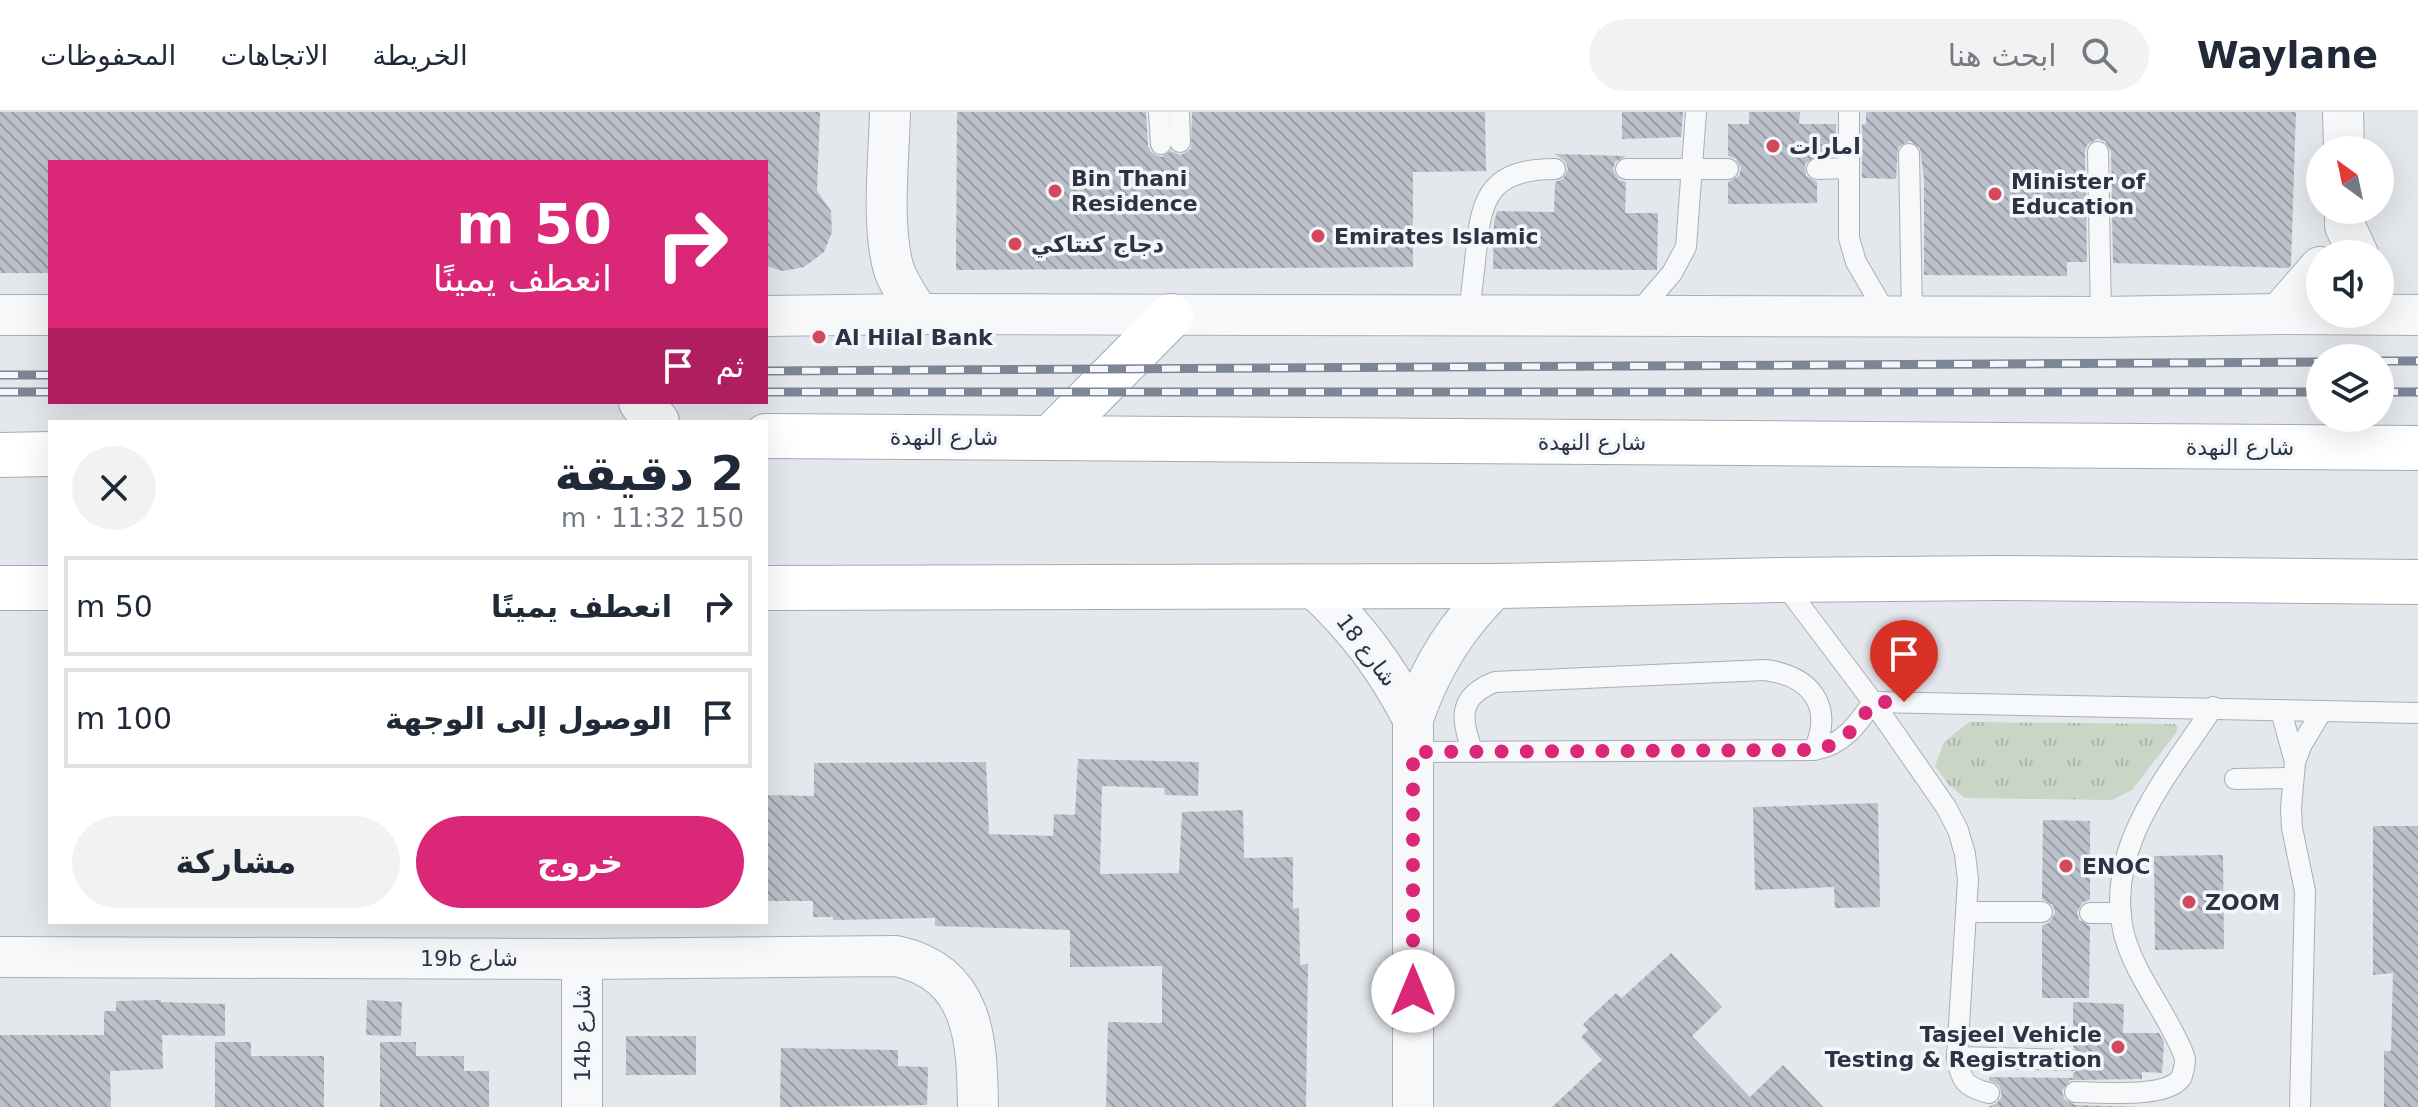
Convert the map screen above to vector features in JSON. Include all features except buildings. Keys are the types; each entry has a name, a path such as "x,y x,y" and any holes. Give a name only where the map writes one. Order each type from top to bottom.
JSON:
{"main road":[{"path":"1051,437 1171,316"},
{"path":"643,404 655,420"},
{"name":"شارع النهدة","path":"768,436 2418,448"},
{"path":"0,455 48,454"},
{"path":"1999,578 2418,552"},
{"path":"768,588 1314,588 1999,578 2418,582"},
{"path":"0,588 48,588"}],"street":[{"path":"890,112 889,246 905,293 919,314"},
{"path":"2343,112 2344,136"},
{"path":"2279,314 2306,283"},
{"path":"768,316 2101,317 2401,308"},
{"path":"0,315 48,315"},
{"name":"شارع 18","path":"1413,1107 1413,735 1423,689 1437,661 1474,609 1497,586"},
{"name":"شارع 18","path":"1314,588 1344,616 1371,648 1413,735"},
{"name":"19b شارع","path":"0,957 582,959 878,955 912,960 935,971 956,994 972,1024 978,1058 978,1107"},
{"name":"14b شارع","path":"582,959 582,1107"}],"lane":[{"path":"1159,112 1170,143 1179,112"},
{"path":"1635,315 1672,273 1686,247 1696,112"},
{"path":"1849,112 1849,238 1852,250 1900,315"},
{"path":"2098,152 2101,317"},
{"path":"1900,315 1909,154"},
{"path":"1817,169 1849,168"},
{"path":"1469,315 1478,227 1481,210 1489,195 1500,182 1515,173 1555,169"},
{"path":"1626,169 1728,169"},
{"path":"1781,580 1873,702 1946,807 1958,830 1968,880 1957,1057 1961,1078 1974,1090 1989,1093"},
{"path":"1473,752 1466,733 1464,712 1475,692 1495,682 1765,670 1798,681 1818,700 1822,727 1814,750"},
{"path":"1873,702 2418,713"},
{"path":"1413,735 1473,752 1814,750 1833,746 1843,740 1873,702"},
{"path":"2075,1092 2153,1092 2169,1088 2182,1076 2185,1060 2165,1015 2132,959 2121,913 2121,882 2134,831 2213,707"},
{"path":"2281,711 2294,770"},
{"path":"2300,1107 2305,891 2291,808 2294,770 2302,744 2322,711"},
{"path":"2235,779 2294,770"},
{"path":"1967,912 2042,912"},
{"path":"2090,913 2121,913"},
{"path":"1957,1057 2073,1060"},
{"path":"2163,1061 2185,1060"}],"green space":[{"path":"1969,722 2175,724 2178,727 2132,790 2112,800 1965,798 1948,784 1935,766 1944,742"}],"railway":[{"path":"2394,361 2418,361"},
{"path":"768,371 2306,362"},
{"path":"0,375 48,375"},
{"path":"0,392 48,392"},
{"path":"768,392 2306,392"},
{"path":"2394,392 2418,392"}],"place":[{"name":"امارات","path":"1773,146"},
{"name":"Bin Thani Residence","path":"1055,191"},
{"name":"Minister of Education","path":"1995,194"},
{"name":"Emirates Islamic","path":"1318,236"},
{"name":"دجاج كنتاكي","path":"1015,244"},
{"name":"Al Hilal Bank","path":"819,337"},
{"name":"ENOC","path":"2066,866"},
{"name":"ZOOM","path":"2189,902"},
{"name":"Tasjeel Vehicle Testing & Registration","path":"2118,1047"}],"route":[{"path":"1413,991 1413,752 1814,750 1833,746 1843,740 1873,702 1904,702"}]}
